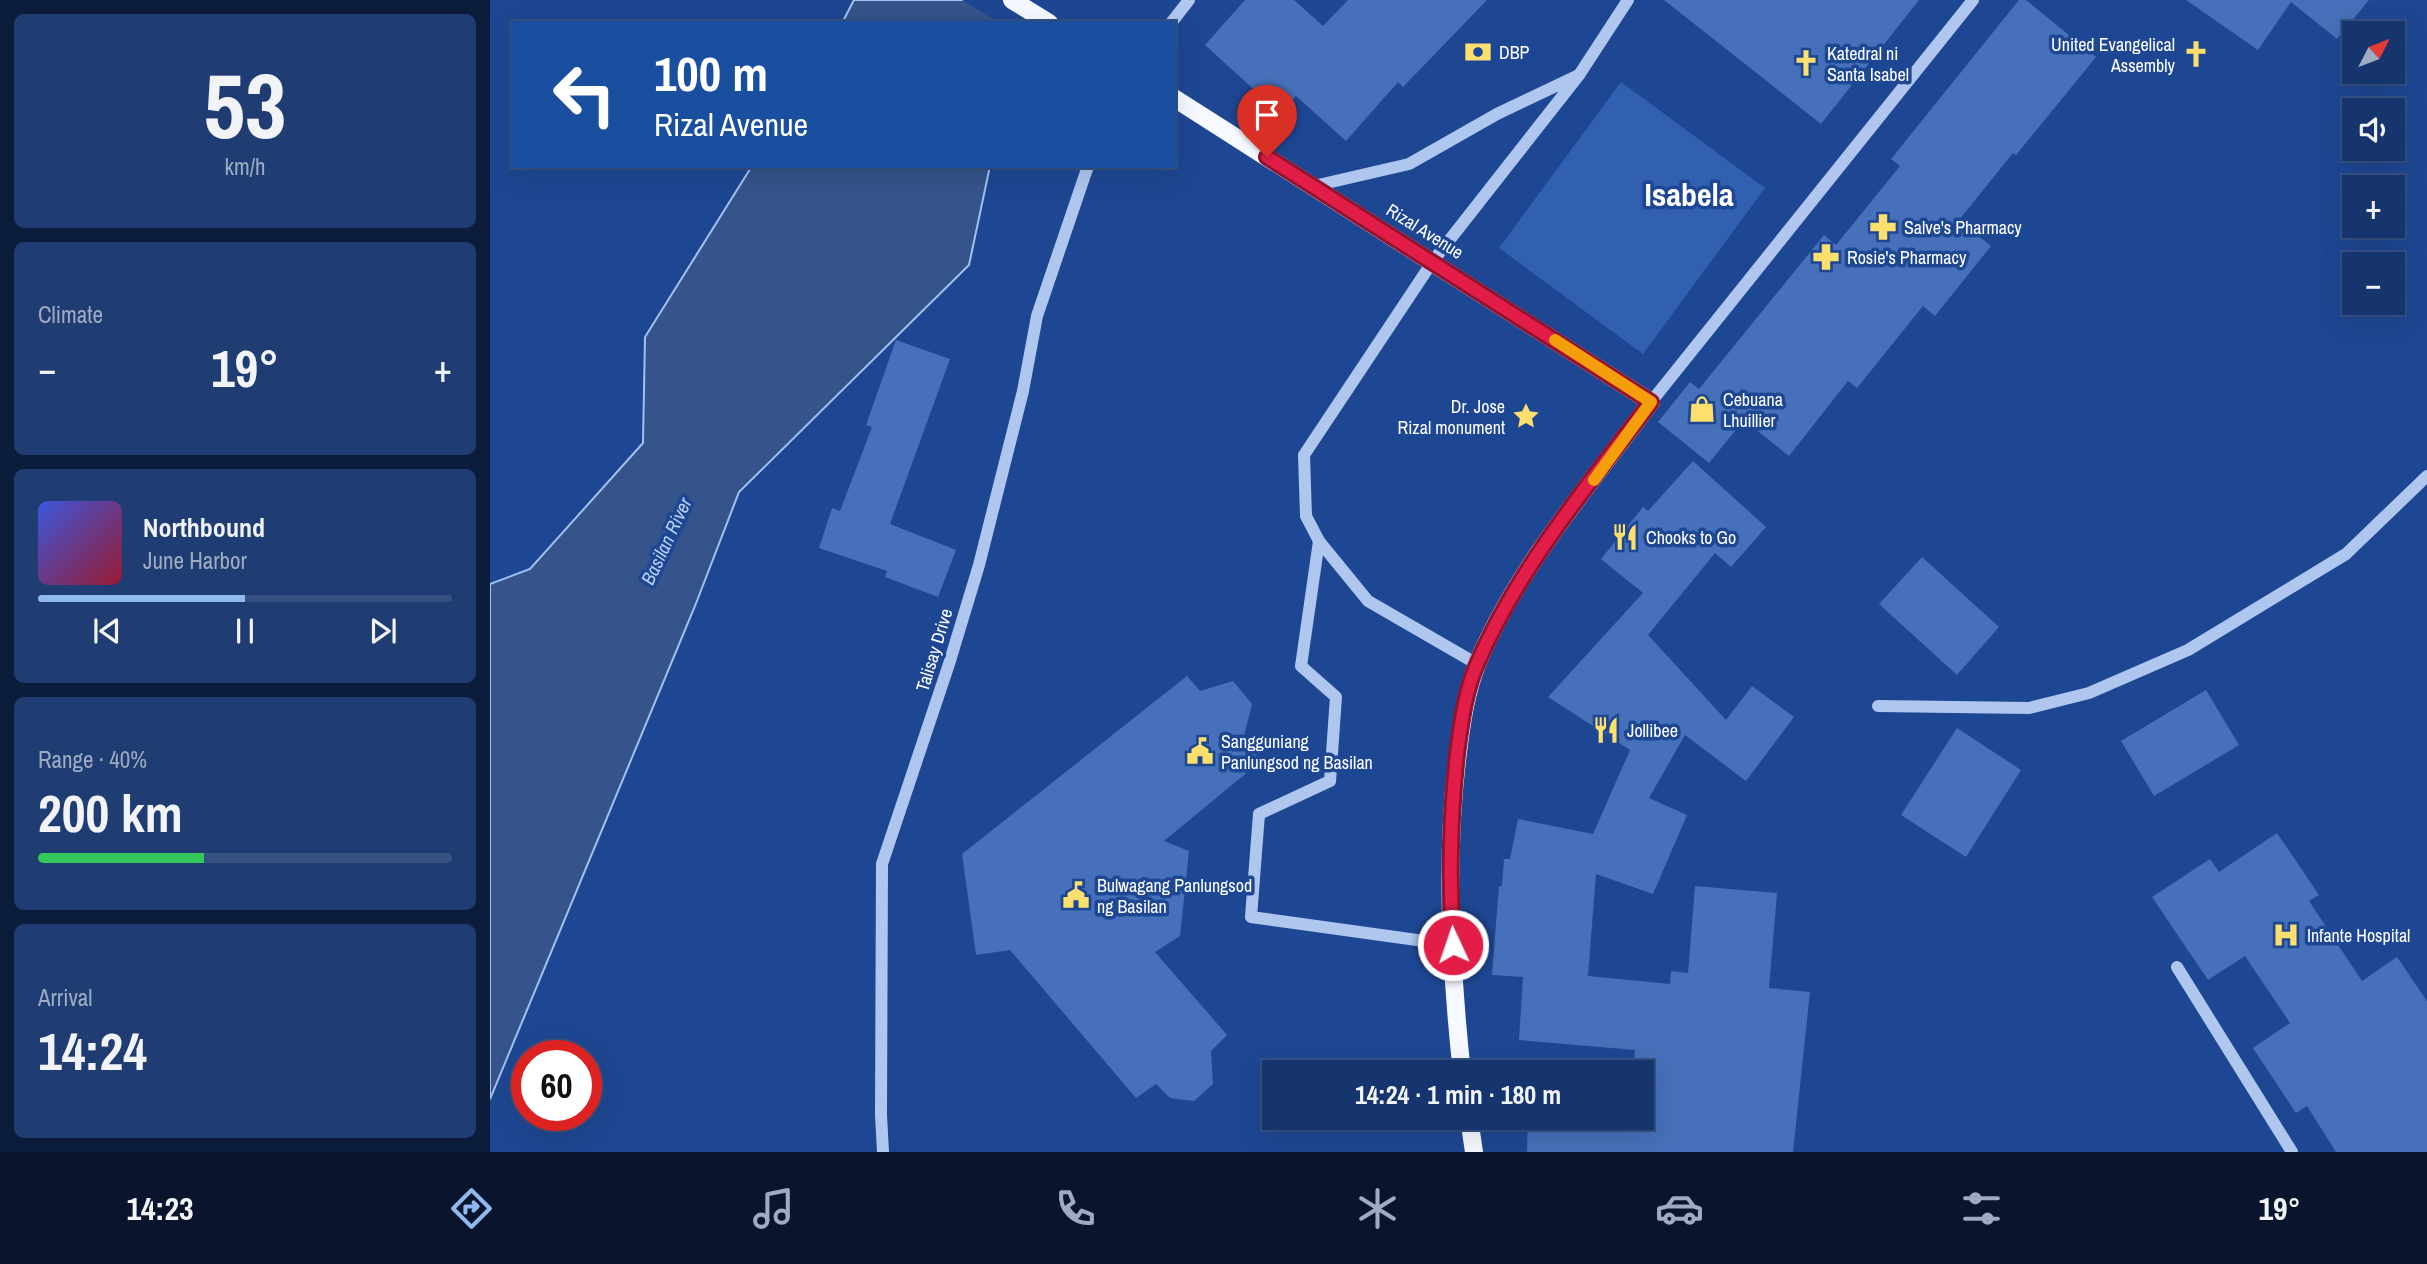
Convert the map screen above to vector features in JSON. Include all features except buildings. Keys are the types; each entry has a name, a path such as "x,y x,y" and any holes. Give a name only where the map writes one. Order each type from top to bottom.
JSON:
{"main road":[{"path":"1012,0 1046,21"},
{"name":"Rizal Avenue","path":"1176,99 1651,402"},
{"path":"1461,1060 1450,886 1452,798 1461,720 1477,664 1530,568 1651,402"},
{"path":"1471,1130 1474,1152"}],"street":[{"path":"1173,21 1189,0"},
{"path":"1477,664 1368,601 1319,541 1306,516 1304,455 1433,261 1579,75 1628,0"},
{"path":"1651,402 1973,0"},
{"path":"1314,186 1409,164 1497,114 1579,75"},
{"name":"Talisay Drive","path":"883,1152 882,864 979,565 1023,391 1037,316 1087,168"},
{"path":"1878,706 2029,708 2089,693 2188,650 2346,554 2427,476"},
{"path":"1319,541 1301,666 1336,697 1330,781 1259,814 1251,917 1453,945"},
{"path":"2177,967 2292,1152"}],"shaded area":[{"path":"1621,82 1765,188 1643,354 1499,248"}],"water":[{"path":"854,0 1025,0 1020,21 843,21"},
{"name":"Basilan River","path":"751,168 990,168 969,265 739,492 695,606 515,1040 511,1040 511,1048 490,1099 490,584 530,569 643,443 645,337"}],"pier":[{"path":"962,0 1028,0 1024,21 997,21"}],"slow traffic":[{"path":"1555,340 1651,402 1594,480"}],"place":[{"name":"DBP","path":"1478,52"},
{"name":"United Evangelical Assembly","path":"2196,54"},
{"name":"Katedral ni Santa Isabel","path":"1806,63"},
{"name":"Salve's Pharmacy","path":"1883,227"},
{"name":"Rosie's Pharmacy","path":"1826,257"},
{"name":"Cebuana Lhuillier","path":"1702,409"},
{"name":"Dr. Jose Rizal monument","path":"1526,416"},
{"name":"Chooks to Go","path":"1625,537"},
{"name":"Jollibee","path":"1606,730"},
{"name":"Sangguniang Panlungsod ng Basilan","path":"1200,751"},
{"name":"Bulwagang Panlungsod ng Basilan","path":"1076,895"},
{"name":"Infante Hospital","path":"2286,935"}],"district":[{"name":"Isabela","path":"1689,194"}],"route":[{"path":"1267,157 1651,402 1530,568 1477,664 1461,720 1452,798 1450,886 1453,945"}]}
